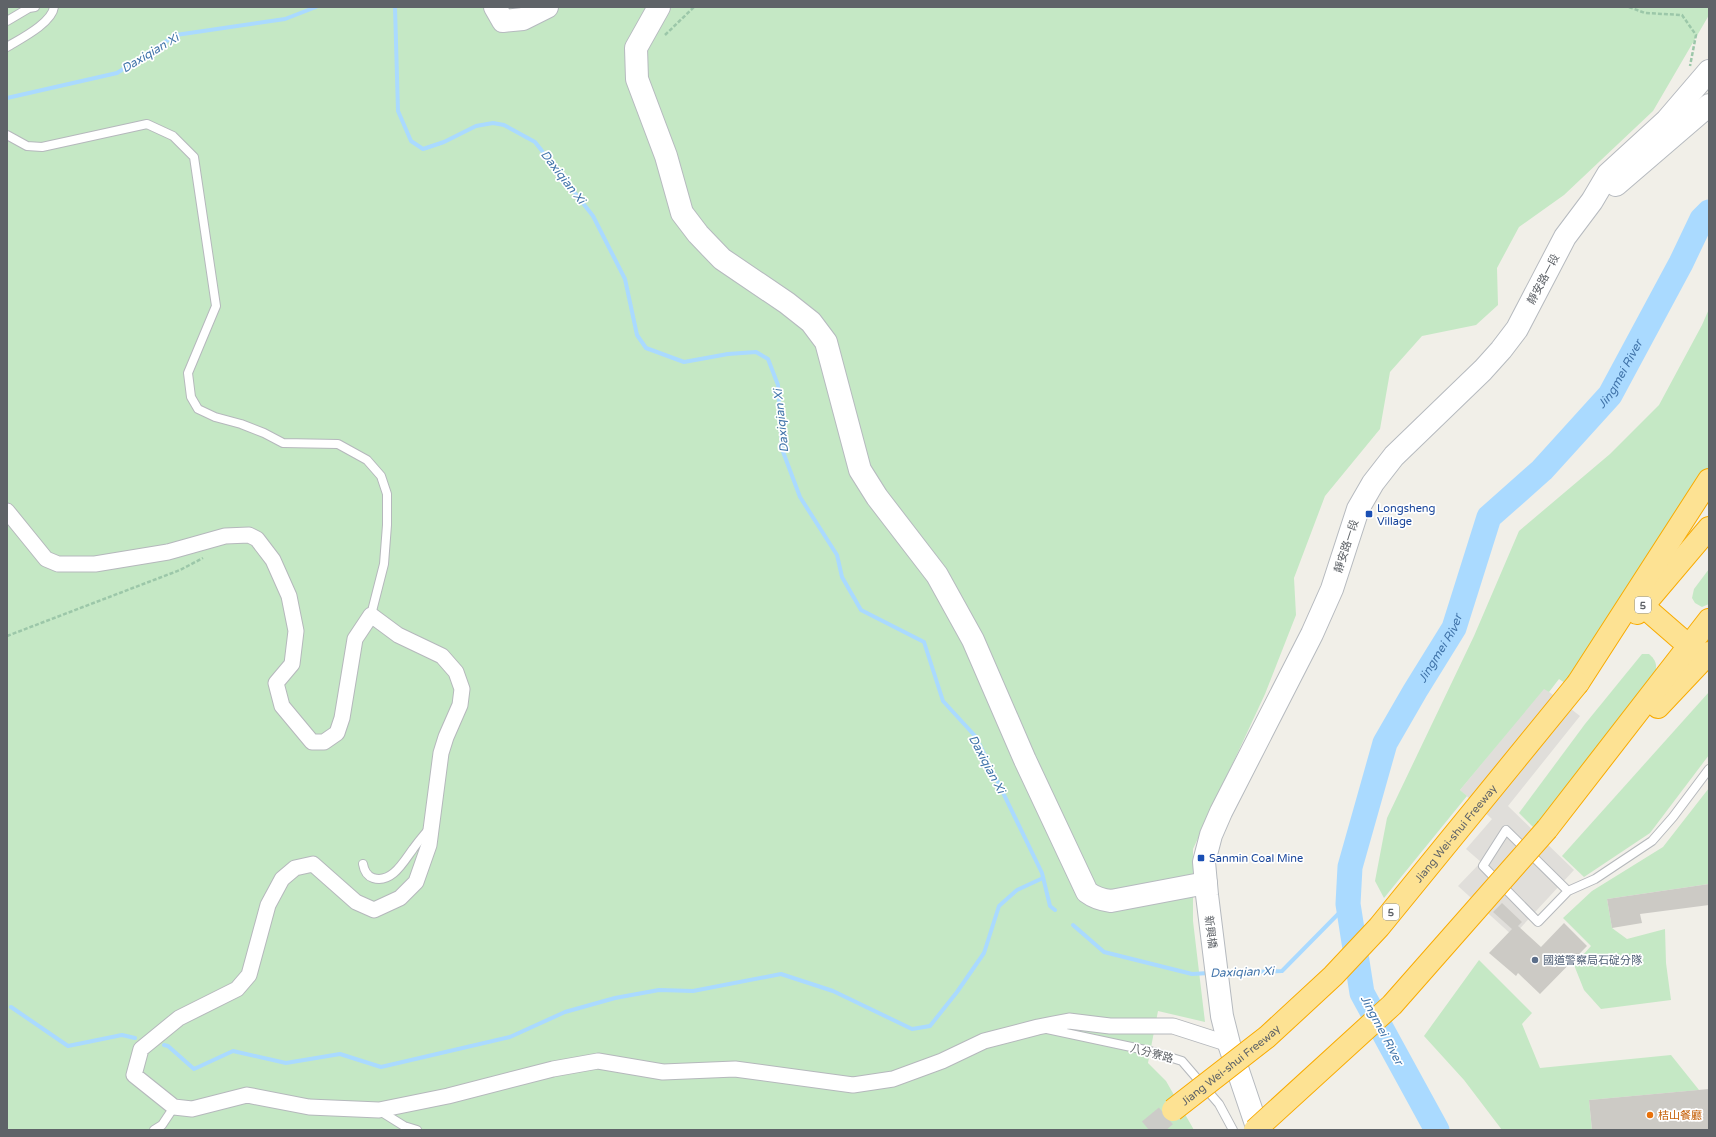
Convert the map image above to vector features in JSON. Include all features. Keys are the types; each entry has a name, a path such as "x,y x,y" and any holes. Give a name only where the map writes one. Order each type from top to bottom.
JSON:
{"highway":[{"path":"1578,683 1709,480"},
{"name":"Jiang Wei-shui Freeway","path":"1173,1110 1267,1037 1333,976 1378,927 1578,683 1709,528"},
{"path":"1643,606 1699,649"},
{"path":"1257,1130 1392,1005 1547,829 1699,649 1709,620"}],"main road":[{"path":"495,7 503,21 523,19 547,7"},
{"path":"659,7 636,48 637,79 666,156 682,213 698,234 722,259 787,303 811,322 826,342 860,470 877,497 937,575 973,640 1025,760 1087,892 1103,900 1111,901 1206,889"},
{"name":"靜安路一段","path":"1206,889 1204,862 1211,835 1221,812 1312,634 1332,590 1358,509 1373,483 1394,456 1483,370 1517,329 1565,237 1592,201 1608,174 1667,120 1699,71"},
{"name":"靜安路一段","path":"1592,201 1618,184 1709,105"},
{"name":"新興橋","path":"1206,889 1222,1016 1230,1044"},
{"path":"1230,1044 1257,1130"}],"street":[{"path":"7,511 46,559 58,564 95,564 168,552 225,536 249,535 257,539 273,560 289,596 296,631 292,664 276,683 282,706 312,742 324,742 337,733 342,718 355,639 371,615 398,634 442,656 456,672 462,689 460,705 446,737 441,754 429,845 416,882 400,898 374,910 356,902 313,864 295,868 282,879 268,905 248,975 237,989 179,1018 141,1050 134,1075 174,1107 192,1109 247,1095 309,1107 379,1110 448,1096 553,1069 598,1061 663,1072 735,1069 853,1085 893,1079 942,1062 984,1041 1038,1027 1069,1021 1110,1026 1173,1026 1230,1044"}],"lane":[{"path":"7,21 29,8 35,7"},
{"path":"7,47 34,30 51,14 54,7"},
{"path":"8,136 27,146 42,147 146,124 173,136 194,157 216,306 188,373 191,396 198,409 215,417 241,424 264,433 283,443 338,444 368,460 381,476 387,494 387,525 384,564 371,615"},
{"path":"1568,891 1506,830 1483,866 1538,922 1568,891 1595,879 1652,841 1709,769"},
{"path":"363,864 364,870 375,879 393,874 432,825"},
{"name":"八分寮路","path":"1038,1027 1150,1050 1182,1061 1219,1104 1233,1130"},
{"path":"154,1130 162,1125 174,1107"},
{"path":"379,1110 404,1126 417,1130"}],"path":[{"path":"1629,7 1645,13 1682,15 1696,34 1699,71"},
{"path":"7,636 173,573 204,558"}],"shaded area":[{"path":"1544,688 1580,716 1508,806 1574,870 1513,936 1458,886 1481,862 1466,849 1492,819 1460,790"}],"green space":[{"path":"7,7 1709,7 1709,15 1653,111 1564,195 1519,227 1497,268 1498,305 1476,325 1422,336 1390,372 1380,429 1325,496 1294,578 1296,615 1265,694 1193,849 1193,921 1205,1022 1158,1011 1148,1063 1166,1081 1194,1130 7,1130"},
{"path":"1709,309 1709,468 1568,685 1559,679 1549,692 1544,689 1460,790 1467,796 1384,898 1375,881 1387,818 1474,636 1519,531 1610,454 1659,405"},
{"path":"1709,569 1709,604 1702,607 1695,603 1692,598 1694,589"},
{"path":"1642,654 1649,654 1654,659 1656,666 1655,676 1536,830 1519,813 1585,724"},
{"path":"1709,692 1709,755 1650,833 1584,877 1562,856"},
{"path":"1709,788 1709,884 1607,899 1612,928 1627,939 1665,929 1666,963 1671,1000 1601,1009 1584,990 1574,965 1591,946 1563,918 1592,891 1663,847"},
{"path":"1479,960 1532,1013 1522,1024 1540,1068 1671,1055 1699,1090 1589,1100 1592,1130 1502,1130 1464,1080 1424,1036"}],"building":[{"path":"1709,884 1709,905 1640,914 1642,923 1612,928 1607,899"},
{"name":"國道警察局石碇分隊","path":"1502,903 1522,922 1518,926 1541,947 1564,923 1587,946 1540,994 1518,973 1516,976 1489,953 1512,929 1493,912"},
{"name":"桔山餐廳","path":"1709,1089 1709,1130 1592,1130 1589,1100"}],"waterway":[{"name":"Daxiqian Xi","path":"7,98 117,73 176,35 285,19 316,7"},
{"name":"Daxiqian Xi","path":"395,7 398,111 411,141 423,149 444,142 476,126 493,123 504,125 535,142 593,216 625,279 637,335 646,348 684,362 728,354 756,352 768,359 778,385 782,449 800,497 837,555 842,577 861,610 924,642 943,701 976,737 1042,873 1050,906 1055,910"},
{"name":"Jingmei River","path":"1437,1130 1362,993 1348,904 1350,867 1385,743 1454,628 1489,517 1542,470 1610,395 1681,263 1702,219 1709,212"},
{"path":"164,1045 168,1046 194,1069 233,1051 286,1063 340,1054 381,1067 510,1037 565,1012 615,998 659,990 693,991 781,974 833,991 912,1029 930,1026 957,992 984,953 999,906 1017,890 1043,878"},
{"name":"Daxiqian Xi","path":"1224,973 1282,971 1348,904"},
{"name":"Daxiqian Xi","path":"1073,925 1104,952 1192,974 1209,973"},
{"path":"11,1007 68,1046 122,1035 135,1038"}],"tunnel":[{"path":"1149,1130 1173,1110"}],"place":[{"name":"Longsheng Village","path":"1369,514"},
{"name":"Sanmin Coal Mine","path":"1201,858"},
{"name":"國道警察局石碇分隊","path":"1535,960"},
{"name":"桔山餐廳","path":"1650,1115"}]}
